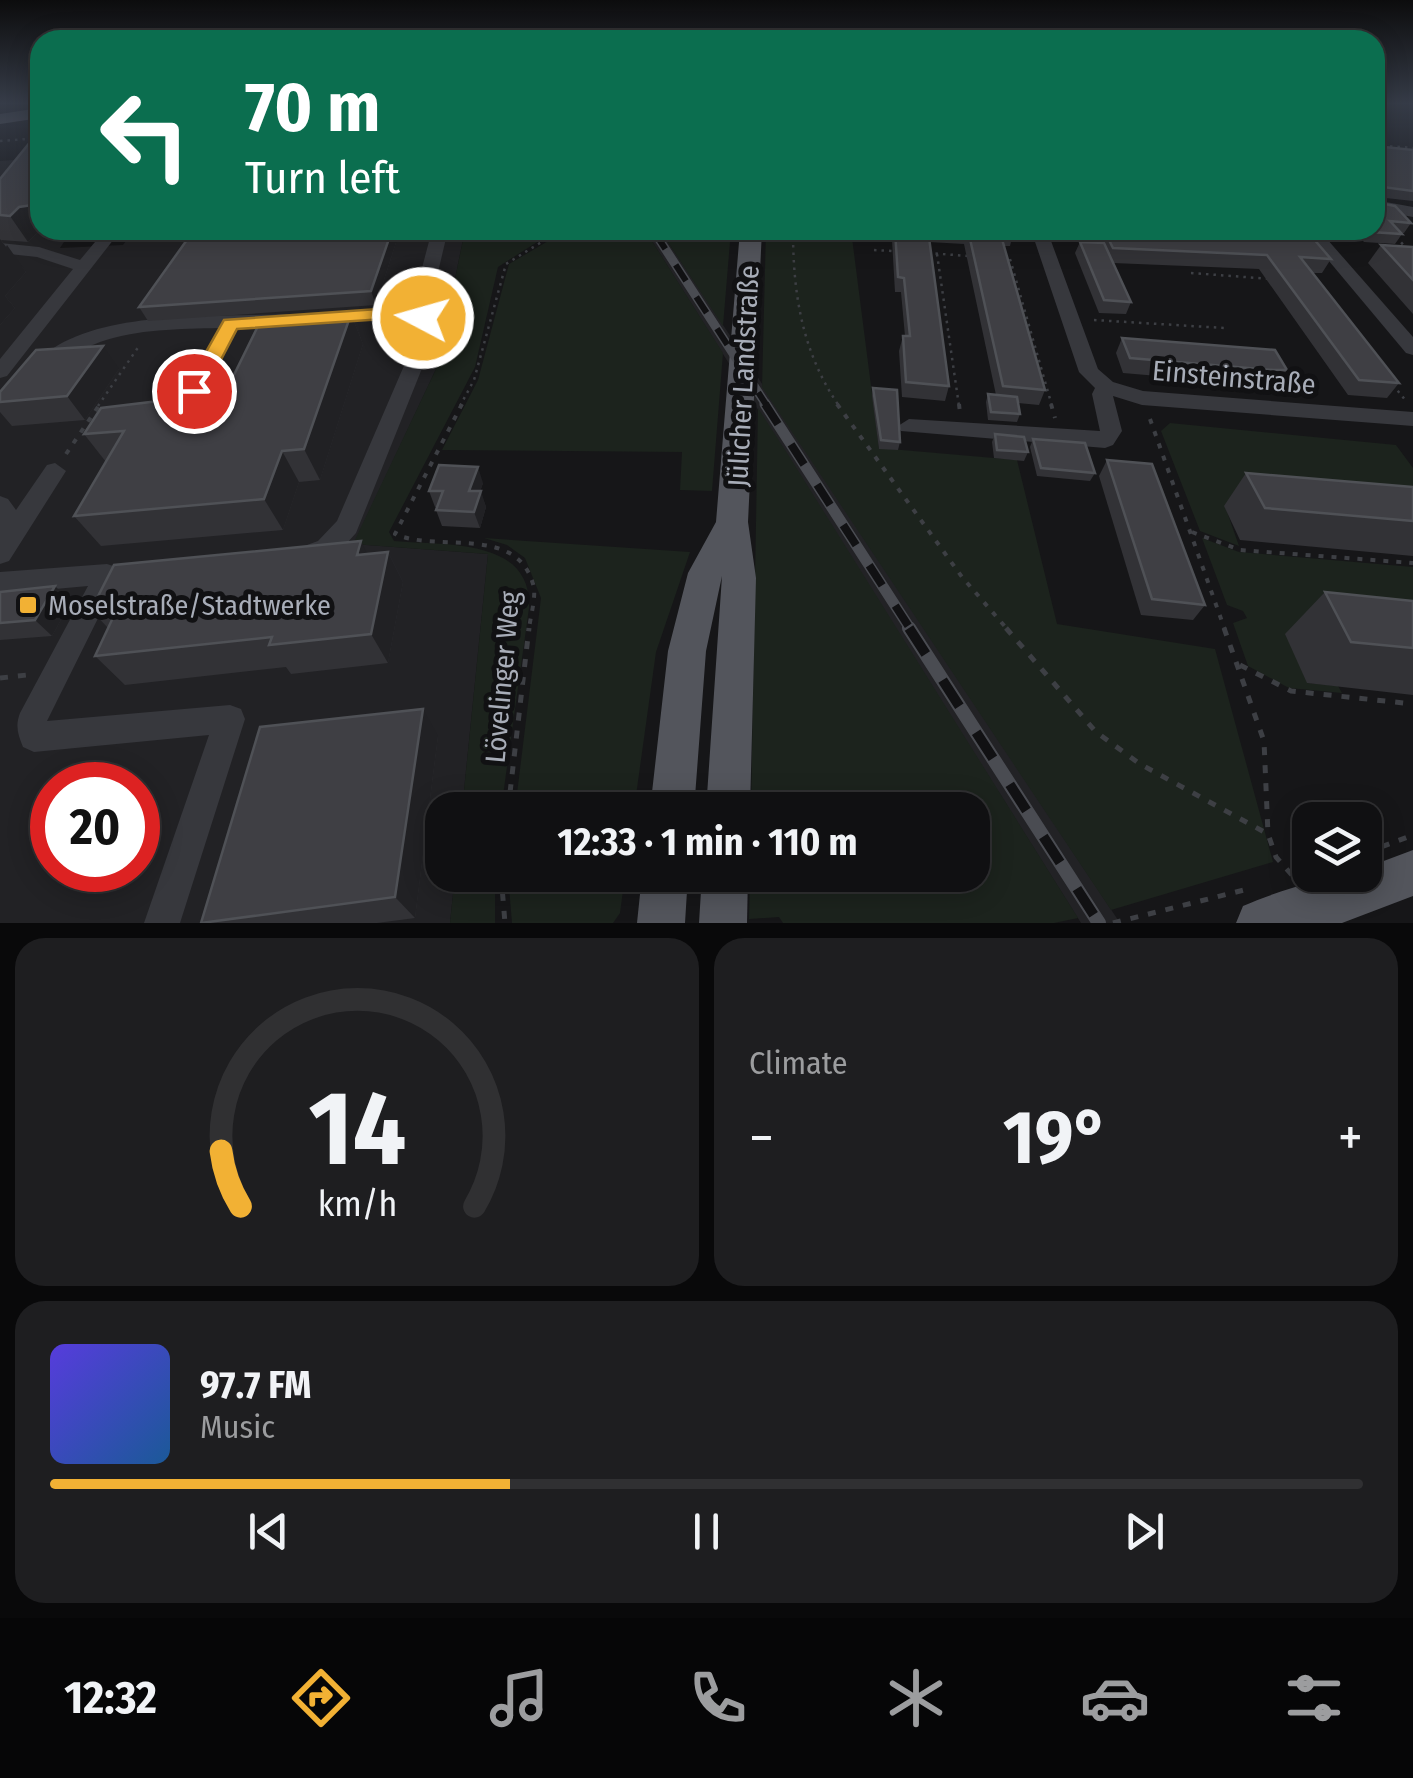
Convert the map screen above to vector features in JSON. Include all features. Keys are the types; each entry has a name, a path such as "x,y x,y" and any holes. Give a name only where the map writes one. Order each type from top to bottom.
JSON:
{"main road":[{"name":"Jülicher Landstraße","path":"729,792 740,578 732,522 750,240"},
{"name":"Jülicher Landstraße","path":"674,792 687,651 705,574 732,522"},
{"path":"1382,877 1413,874"},
{"path":"1264,897 1292,889"},
{"path":"661,923 664,892"},
{"path":"723,923 724,892"}],"street":[{"path":"1385,207 1413,212"},
{"path":"0,372 105,240"},
{"path":"288,558 327,548 347,526 428,331 421,311 438,240"},
{"path":"909,426 1062,440 1104,440 1111,432 1102,394 1106,387 1089,372 1042,240"},
{"path":"1319,240 1413,349"},
{"path":"0,248 50,255 84,267"},
{"path":"25,388 44,364 68,347 100,334 421,311"},
{"path":"178,422 230,324"},
{"name":"Einsteinstraße","path":"1106,387 1142,398 1413,420"},
{"path":"2,549 55,470"},
{"path":"0,505 12,522 2,549"},
{"path":"0,583 117,573 30,728 40,740 230,718 162,923"}],"path":[{"path":"1394,236 1413,260"},
{"name":"Lövelinger Weg","path":"510,792 534,604 528,573 516,558 496,546 401,538 395,534 474,380 506,264 545,240"},
{"path":"793,240 793,286 810,352 835,401 962,576 1096,732 1140,764 1268,834"},
{"path":"1404,245 1413,246"},
{"path":"874,250 905,252"},
{"path":"921,253 974,256"},
{"path":"937,254 962,430"},
{"path":"1024,260 1010,259 1062,440"},
{"path":"1191,273 1278,280"},
{"name":"Einsteinstraße","path":"1082,319 1224,328"},
{"path":"55,470 150,329"},
{"path":"1391,382 1413,410"},
{"name":"Einsteinstraße","path":"1150,420 1244,674"},
{"path":"1192,532 1240,550 1413,563"},
{"path":"1240,665 1290,691 1413,704"},
{"path":"1244,674 1264,741 1268,834 1276,857 1292,871"},
{"path":"1382,847 1413,835"},
{"path":"1113,923 1292,889"},
{"path":"503,892 505,923"}],"shaded area":[{"path":"30,159 30,240 65,240 60,248 123,245 127,240 463,240 437,367 354,544 488,554 464,792 425,792 425,892 453,892 450,923 0,923 0,161"},
{"path":"463,240 540,240 498,267 475,367 389,532 394,541 460,546 501,557 516,568 526,585 529,608 503,792 464,792 488,554 353,544 437,367"},
{"path":"550,240 651,240 723,353 712,491 680,490 682,452 442,450 478,380 509,264"},
{"path":"651,240 667,240 1120,923 1081,923"},
{"path":"667,240 730,240 723,326"},
{"path":"766,240 852,240 879,448 1017,460 1057,624 1215,649 1273,862 1111,910 762,387"},
{"path":"758,408 1078,918 1054,923 783,923 779,917 749,919 750,892 990,892 990,792 751,792"},
{"path":"1170,423 1396,445 1413,468 1413,522 1225,506 1239,546 1200,531 1161,431"},
{"path":"484,538 690,552 656,652 637,792 517,792 541,598 525,558 507,545"},
{"path":"1202,538 1239,552 1413,567 1413,648 1307,683 1338,686 1342,693 1289,688 1248,666 1233,623 1247,618 1243,611 1227,605"},
{"path":"453,892 495,892 495,923 450,923"},
{"path":"509,892 623,892 620,913 613,923 512,923"}],"building":[{"path":"30,147 30,205 19,207 10,216 0,215 0,179"},
{"path":"1385,147 1413,150 1413,191 1385,187"},
{"path":"1385,204 1395,206 1411,223 1390,221 1402,234 1385,233"},
{"path":"187,240 389,240 371,291 139,307"},
{"path":"896,240 929,240 949,386 906,382 903,336 910,336 904,278 898,277"},
{"path":"970,240 1002,240 1045,390 1003,386"},
{"path":"1109,240 1315,240 1331,259 1300,257 1399,383 1359,380 1267,255 1113,248"},
{"path":"1080,242 1104,243 1131,302 1104,300"},
{"path":"1381,245 1413,247 1413,280"},
{"path":"351,314 304,449 282,451 264,499 74,516 124,431 84,434 101,408 225,393 261,320"},
{"path":"1122,338 1275,350 1287,370 1130,358"},
{"path":"103,346 67,396 0,402 0,392 36,350"},
{"path":"873,388 897,390 900,442 881,440"},
{"path":"988,394 1017,397 1020,414 991,412"},
{"path":"995,434 1024,437 1028,452 997,450"},
{"path":"1033,439 1085,443 1095,473 1041,468"},
{"path":"1107,460 1152,464 1205,605 1152,599"},
{"path":"439,465 478,467 469,491 481,491 474,512 436,510 443,491 429,491"},
{"path":"1246,473 1413,487 1413,521 1265,508"},
{"path":"361,541 357,555 388,552 371,634 269,645 272,637 95,656 118,607 91,610 114,565"},
{"path":"55,586 35,620 0,623 0,592"},
{"path":"1325,592 1413,601 1413,648 1351,642"},
{"path":"423,709 395,897 201,923 260,727"}],"railway":[{"path":"660,240 767,406"},
{"path":"765,404 911,630"},
{"path":"909,628 1099,923"}],"place":[{"name":"Moselstraße/Stadtwerke","path":"28,605"}],"route":[{"path":"194,391 230,324 421,311 423,318"}]}
